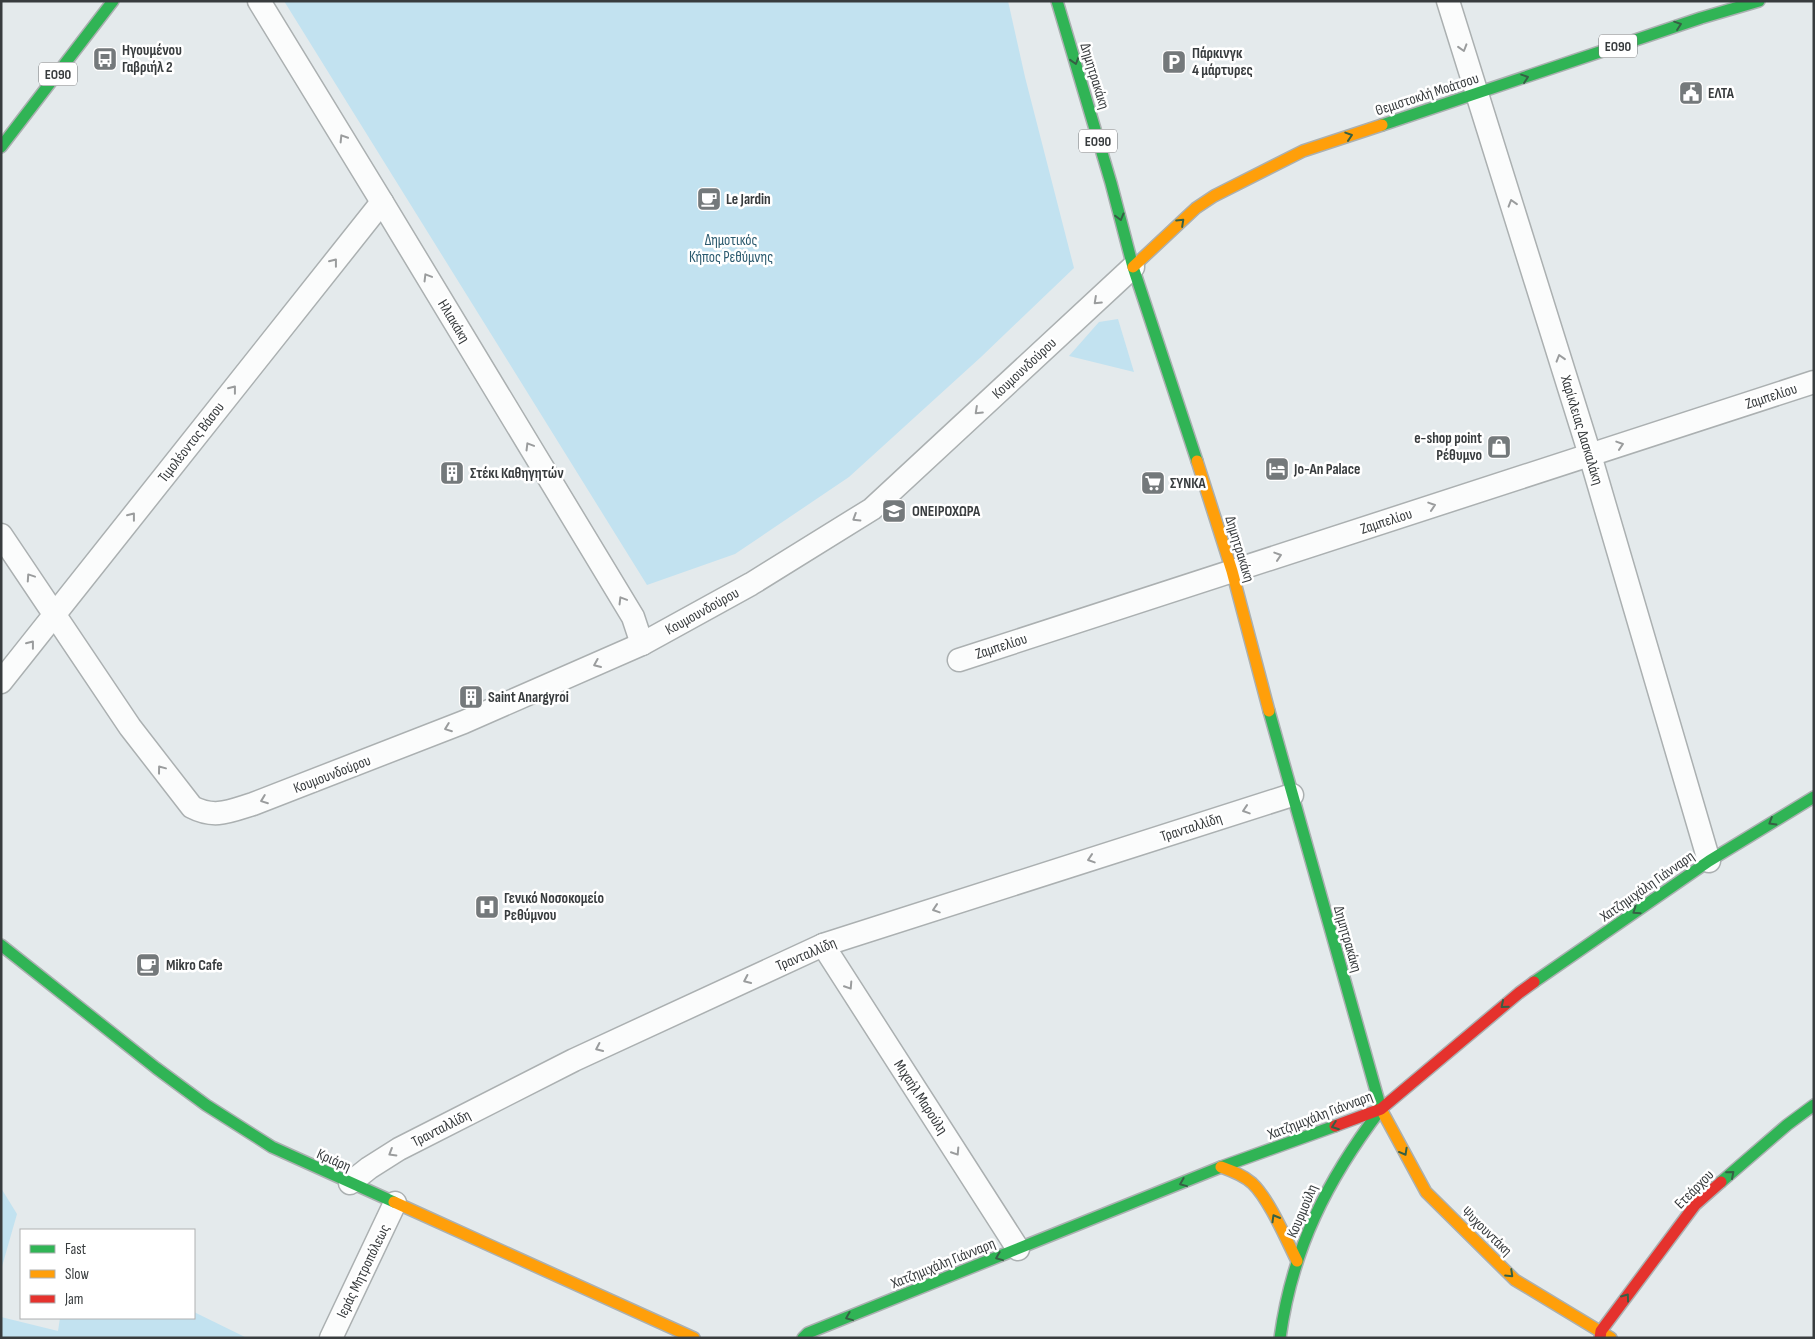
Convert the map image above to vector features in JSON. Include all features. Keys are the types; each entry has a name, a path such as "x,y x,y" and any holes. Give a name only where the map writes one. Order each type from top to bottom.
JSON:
{"main road":[{"name":"ΕΟ90","path":"1,147 113,1"},
{"name":"Δημητρακάκη","path":"1057,1 1111,183 1133,268 1232,571 1292,795 1381,1110"},
{"name":"Θεμιστοκλή Μοάτσου","path":"1133,268 1196,208 1214,196 1303,151 1478,94 1698,10 1759,1"},
{"name":"Χατζημιχάλη Γιάνναρη","path":"803,1338 817,1330 1221,1167 1381,1110 1519,993 1709,861 1814,797"},
{"name":"Κριάρη","path":"1,945 131,1049 213,1110 272,1147 694,1338"},
{"name":"Ετεάρχου","path":"1604,1336 1695,1205 1787,1125 1814,1105"},
{"name":"Κουρμούλη","path":"1280,1338 1287,1297 1298,1261 1327,1189 1346,1156 1381,1110"},
{"name":"Ψυχουντάκη","path":"1381,1110 1426,1192 1515,1280 1604,1336"},
{"path":"1221,1167 1238,1173 1253,1184 1273,1213 1298,1261"}],"street":[{"name":"Ηλιακάκη","path":"259,1 632,617 642,644"},
{"name":"Χαρίκλειας Δασκαλάκη","path":"1448,1 1590,455 1709,861"},
{"name":"Τιμολέοντος Βάσου","path":"1,682 382,202"},
{"name":"Κουμουνδούρου","path":"54,614 130,727 192,807 207,814 216,814 253,804 464,722 642,644 751,584 872,509 1133,268"},
{"name":"Ζαμπελίου","path":"959,660 1814,382"},
{"path":"1,535 54,614"},
{"name":"Τρανταλλίδη","path":"350,1183 369,1168 400,1149 574,1060 823,945 1292,795"},
{"name":"Μιχαήλ Μαρούλη","path":"823,945 1018,1249"},
{"name":"Ιεράς Μητροπόλεως","path":"331,1338 395,1203"}],"green space":[{"name":"Δημοτικός Κήπος Ρεθύμνης","path":"284,1 1008,1 1025,77 1074,268 981,357 849,477 735,554 647,585"},
{"path":"1118,319 1134,372 1069,356 1099,322"},
{"path":"1,1188 17,1214 1,1270"},
{"path":"195,1312 247,1338 1,1338 1,1317 58,1331 60,1319 195,1319"}],"traffic: fast":[{"path":"1,147 113,1"},
{"path":"1057,1 1111,183 1133,267 1197,461"},
{"path":"1382,125 1701,18 1759,1"},
{"path":"1269,711 1381,1109 1344,1162 1328,1189 1315,1217 1293,1275 1280,1338"},
{"path":"1534,982 1709,861 1814,797"},
{"path":"1,945 156,1068 206,1105 272,1147 394,1202"},
{"path":"1721,1182 1787,1125 1814,1105"},
{"path":"803,1338 808,1333 1221,1167 1335,1126"}],"traffic: slow":[{"path":"1133,267 1196,208 1214,196 1303,151 1382,125"},
{"path":"1197,461 1232,571 1269,711"},
{"path":"1381,1109 1426,1192 1515,1280 1611,1338"},
{"path":"1221,1167 1245,1178 1258,1190 1277,1220 1297,1261"},
{"path":"394,1202 694,1338"}],"traffic: jam":[{"path":"1335,1126 1381,1109 1534,982"},
{"path":"1600,1338 1601,1331 1695,1205 1721,1182"}],"place":[{"name":"Ηγουμένου Γαβριήλ 2","path":"105,59"},
{"name":"Πάρκινγκ 4 μάρτυρες","path":"1174,62"},
{"name":"ΕΛΤΑ","path":"1691,93"},
{"name":"Le Jardin","path":"709,199"},
{"name":"e-shop point Ρέθυμνο","path":"1499,447"},
{"name":"Jo-An Palace","path":"1277,469"},
{"name":"Στέκι Καθηγητών","path":"452,473"},
{"name":"ΣΥΝΚΑ","path":"1153,483"},
{"name":"ΟΝΕΙΡΟΧΩΡΑ","path":"894,511"},
{"name":"Saint Anargyroi","path":"471,697"},
{"name":"Γενικό Νοσοκομείο Ρεθύμνου","path":"487,907"},
{"name":"Mikro Cafe","path":"148,965"}]}
